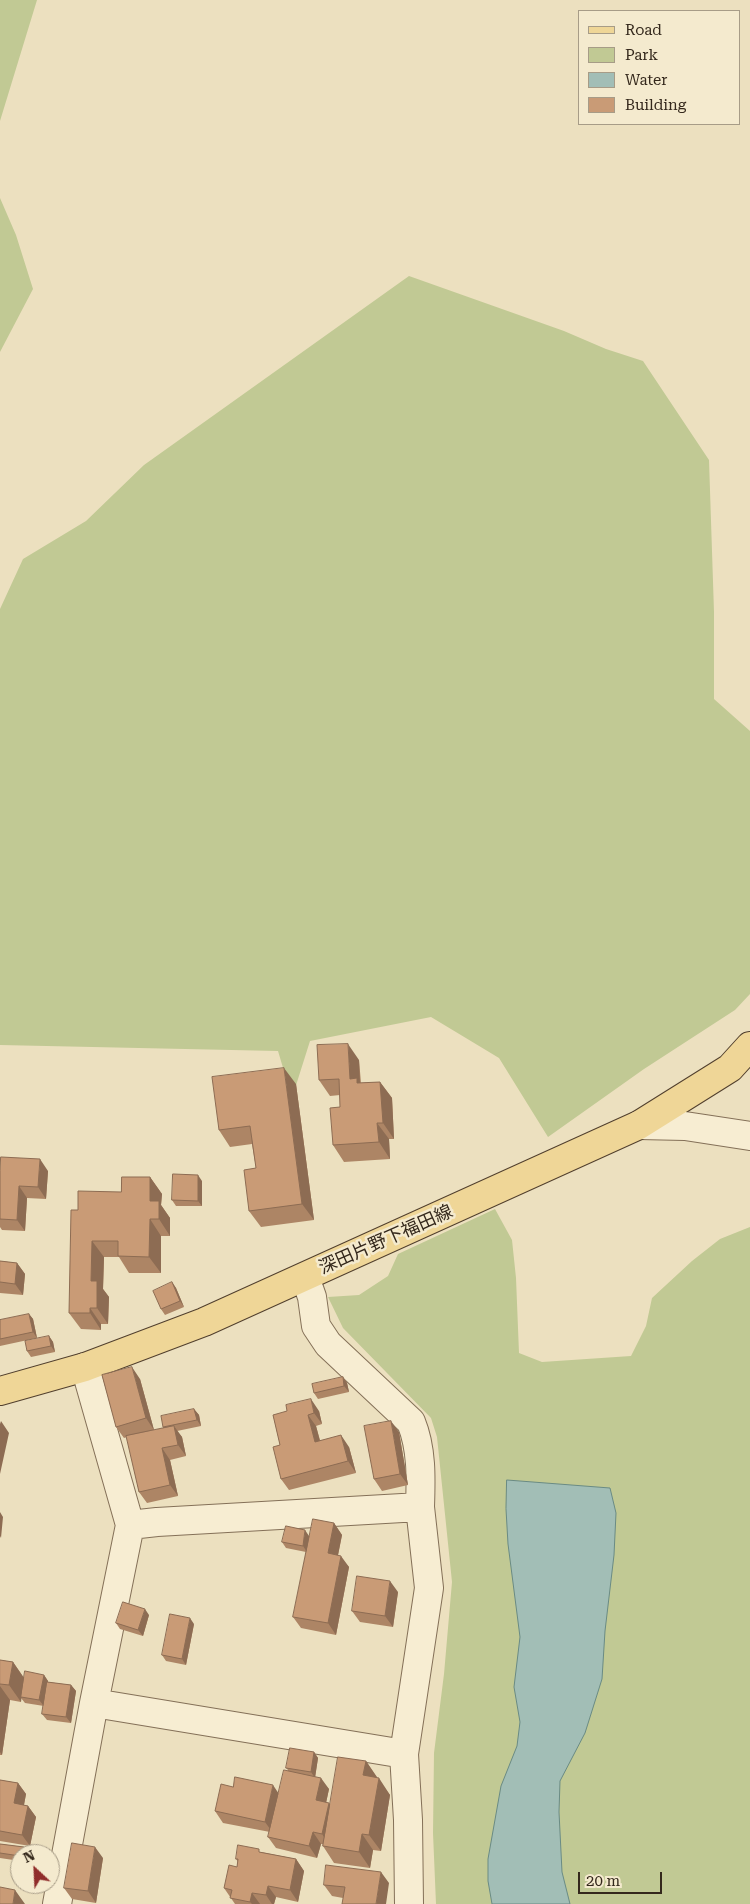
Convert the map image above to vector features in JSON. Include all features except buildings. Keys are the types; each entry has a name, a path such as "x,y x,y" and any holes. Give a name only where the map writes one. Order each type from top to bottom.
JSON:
{"main road":[{"name":"深田片野下福田線","path":"0,1391 84,1366 204,1322 639,1125 730,1068 750,1046"}],"street":[{"path":"639,1125 685,1126 750,1136"},
{"path":"304,1277 312,1297 316,1326 328,1344 412,1422 416,1435 421,1475 420,1507 429,1588 404,1754 408,1820 409,1904"},
{"path":"57,1904 94,1703 130,1525 84,1366"},
{"path":"130,1525 420,1507"},
{"path":"94,1703 404,1754"}],"green space":[{"path":"0,0 37,0 0,121"},
{"path":"0,198 16,235 33,289 0,352"},
{"path":"409,276 643,361 709,460 714,612 714,699 750,731 750,994 735,1010 644,1069 548,1137 499,1058 431,1017 310,1041 292,1098 278,1051 0,1045 0,609 23,559 86,521 144,465"},
{"path":"495,1209 512,1240 516,1278 519,1353 542,1362 631,1356 646,1326 652,1298 692,1261 720,1239 750,1227 750,1904 436,1904 433,1833 434,1753 444,1674 452,1582 437,1437 431,1418 343,1328 328,1297 359,1295 388,1276 398,1254"}],"water":[{"path":"507,1480 610,1488 616,1513 614,1555 605,1631 602,1679 585,1733 560,1781 559,1812 562,1872 570,1904 492,1904 488,1881 488,1859 501,1786 517,1746 520,1722 514,1687 520,1637 508,1544"}]}
